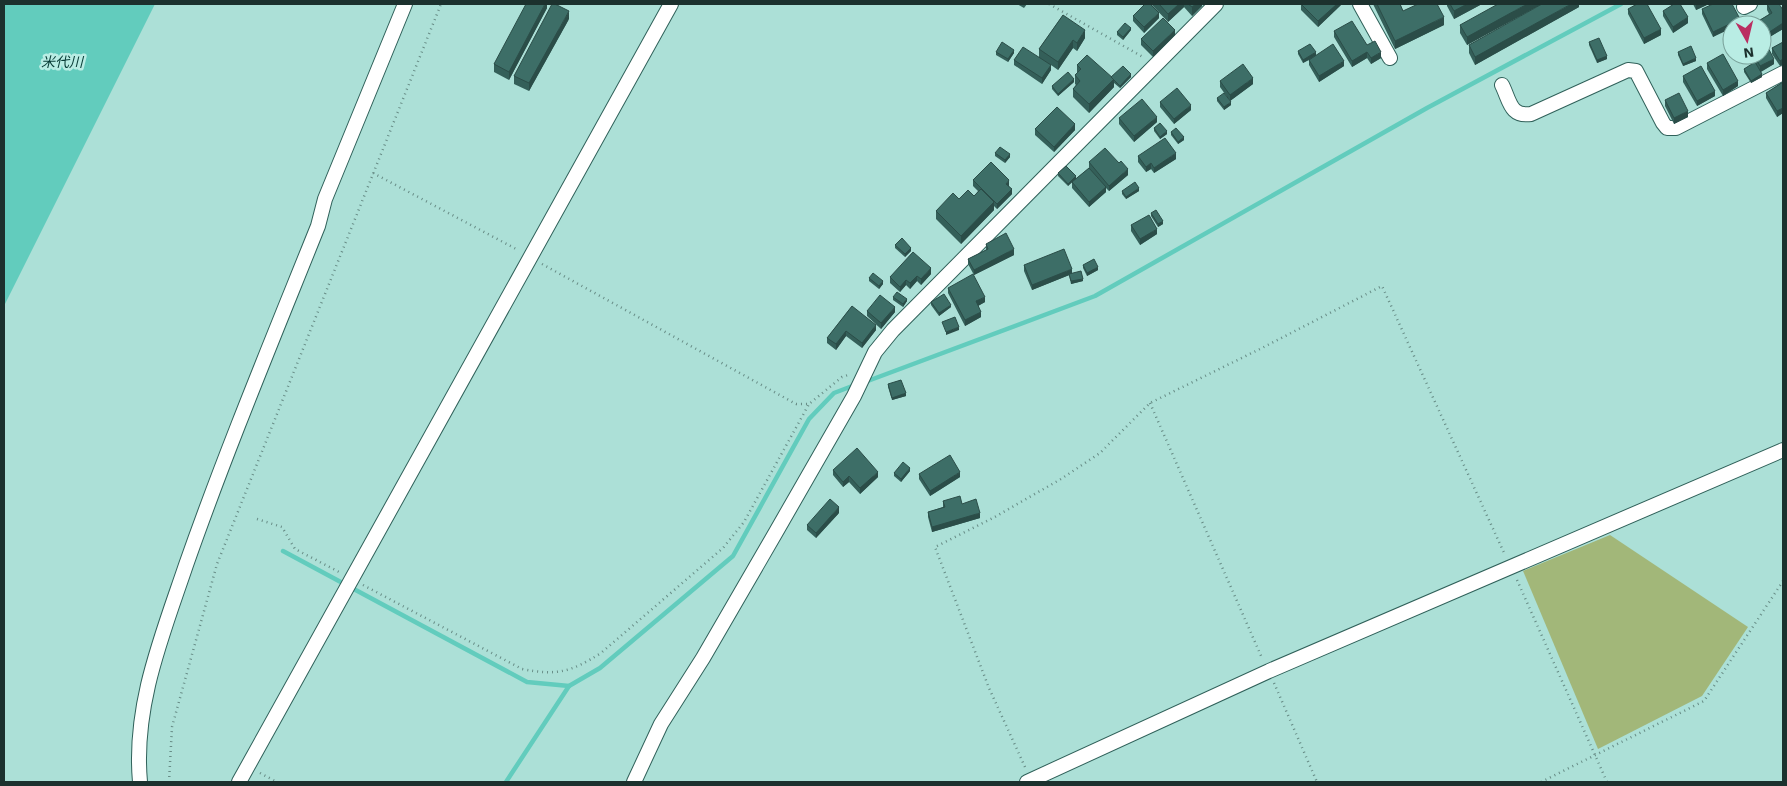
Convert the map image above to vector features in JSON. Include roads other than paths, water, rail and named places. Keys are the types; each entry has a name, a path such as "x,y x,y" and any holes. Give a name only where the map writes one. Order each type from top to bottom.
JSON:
{"street":[{"path":"140,782 141,725 150,672 156,654 207,505 404,4"},
{"path":"239,782 671,4"},
{"path":"634,782 661,724 703,658 854,396 876,352 893,330 1158,65 1216,4"},
{"path":"1360,4 1390,58"},
{"path":"1502,85 1515,112 1521,115 1531,114 1628,70 1636,71 1667,128 1676,128 1783,73"},
{"path":"1030,781 1269,671 1510,565 1783,450"}],"water":[{"name":"米代川","path":"4,4 155,4 4,306"}],"waterway":[{"path":"865,382 1095,296 1427,108 1621,4"},
{"path":"283,551 527,682 569,686 600,668 733,556 809,419 834,393 855,385"},
{"path":"506,782 569,686"}]}
